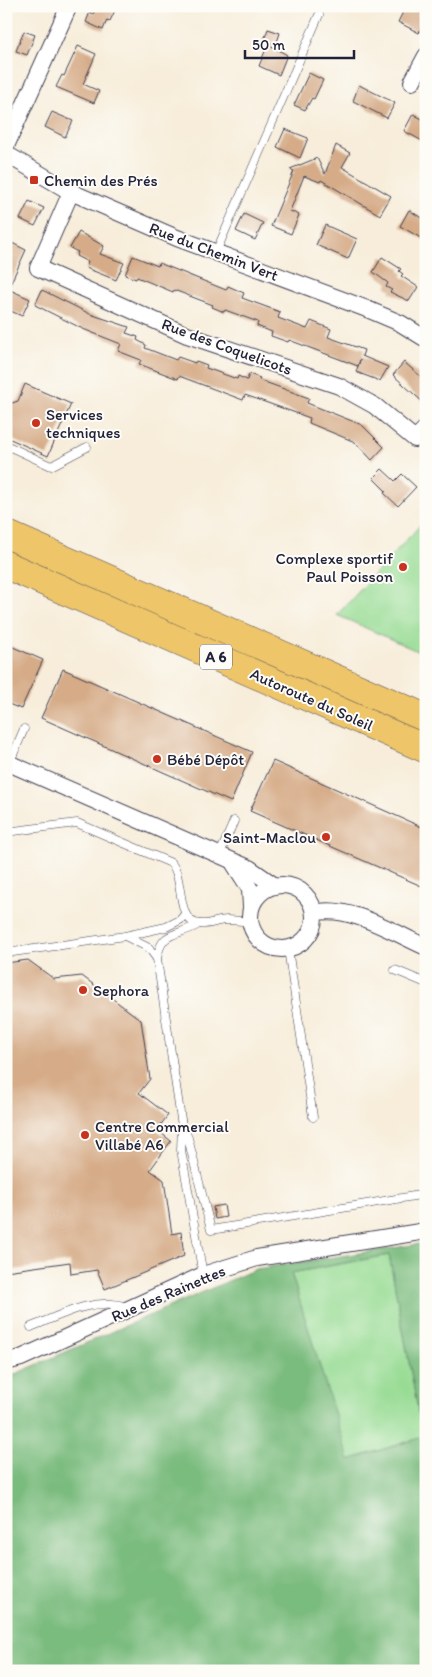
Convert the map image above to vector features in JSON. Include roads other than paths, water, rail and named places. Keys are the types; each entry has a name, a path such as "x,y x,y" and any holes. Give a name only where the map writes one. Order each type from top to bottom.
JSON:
{"highway":[{"name":"Autoroute du Soleil","path":"6,534 426,718"},
{"name":"Autoroute du Soleil","path":"6,565 426,749"}],"street":[{"path":"6,146 69,6"},
{"path":"412,82 426,56"},
{"name":"Rue du Chemin Vert","path":"6,154 71,192 216,252 367,308 400,323 426,339"},
{"name":"Rue des Coquelicots","path":"71,192 38,268 187,335 338,386 375,406 415,439 426,428"},
{"path":"7,763 234,864 249,868 275,886 296,888 311,903 314,913 313,925 308,936 299,944 288,949 275,949 263,944 254,934 250,889 234,864"},
{"path":"251,914 261,894 275,886"},
{"path":"314,913 324,910 340,911 426,947"},
{"name":"Rue des Rainettes","path":"6,1362 21,1358 203,1275 257,1258 426,1232"}],"lane":[{"path":"216,252 320,15"},
{"path":"6,445 51,466 87,447"},
{"path":"7,763 24,729"},
{"path":"219,856 234,821"},
{"path":"6,832 77,823 171,863 178,870 185,914 191,921 199,924"},
{"path":"6,953 125,936 166,927 180,920 185,914"},
{"path":"203,1275 181,1150 182,1126 156,959 158,945 164,938 188,931 199,924 251,914"},
{"path":"125,936 149,948 156,959"},
{"path":"288,949 313,1117"},
{"path":"395,970 426,983"},
{"path":"182,1126 188,1138 209,1226 212,1230 426,1194"},
{"path":"31,1327 92,1305 110,1303 130,1308"}],"place":[{"name":"Chemin des Prés","path":"34,180"},
{"name":"Services techniques","path":"36,423"},
{"name":"Complexe sportif Paul Poisson","path":"403,567"},
{"name":"Bébé Dépôt","path":"157,759"},
{"name":"Saint-Maclou","path":"326,837"},
{"name":"Sephora","path":"83,990"},
{"name":"Centre Commercial Villabé A6","path":"85,1135"}]}
